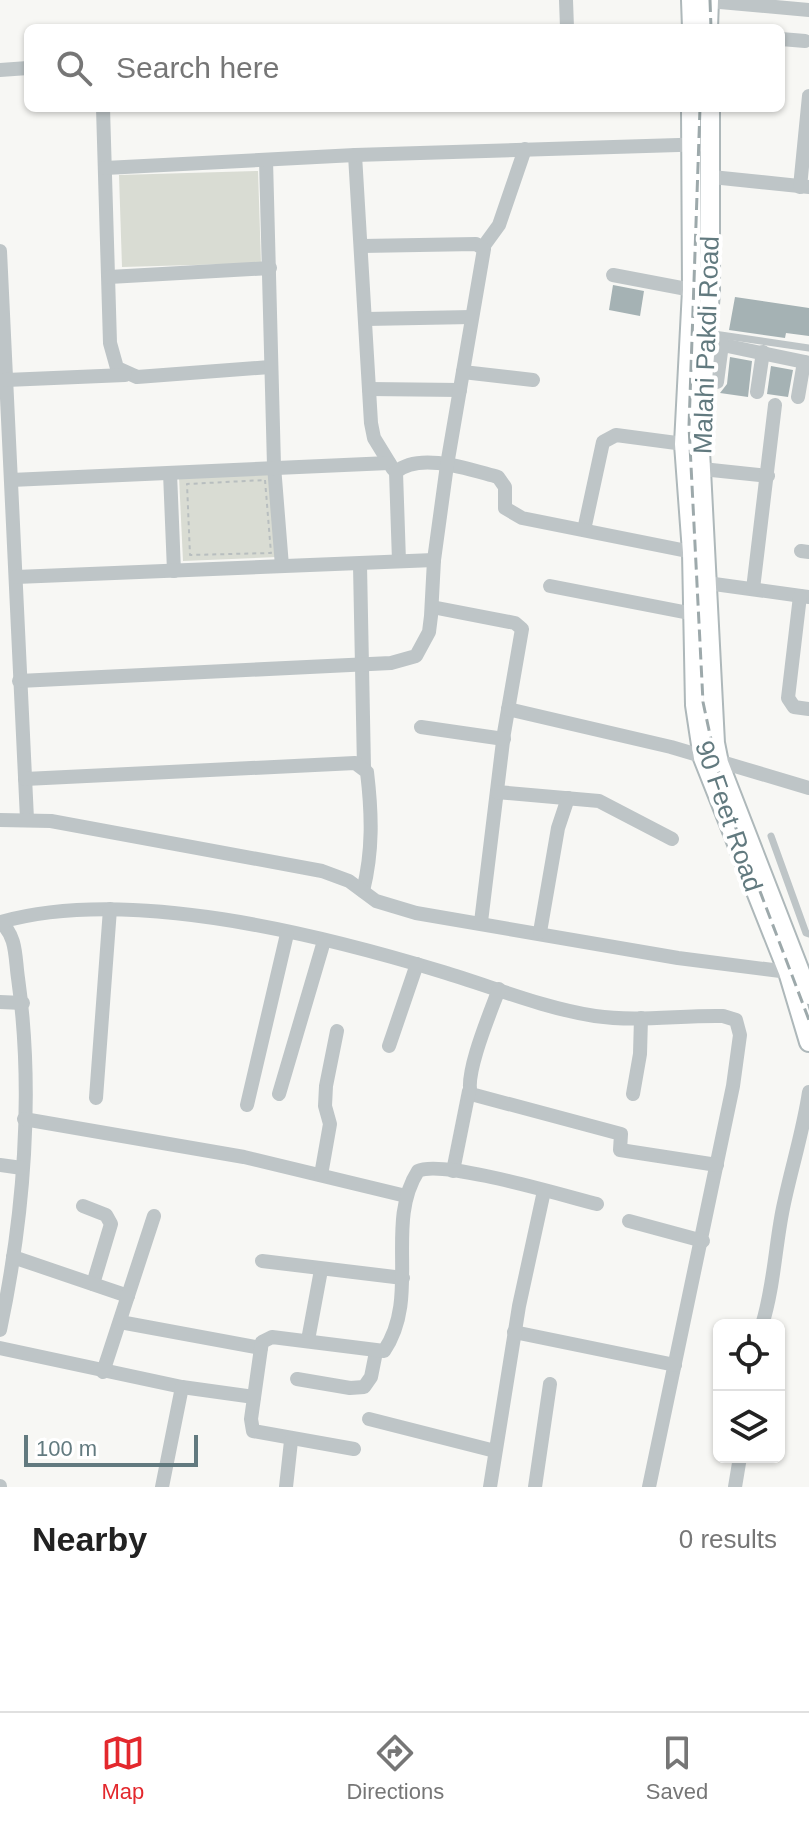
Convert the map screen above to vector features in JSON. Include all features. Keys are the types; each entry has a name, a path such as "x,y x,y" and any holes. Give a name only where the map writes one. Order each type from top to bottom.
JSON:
{"main road":[{"path":"694,24 703,0"},
{"path":"703,0 707,24"},
{"name":"Malahi Pakdi Road","path":"691,112 692,290 684,444 695,492 700,582"},
{"name":"Malahi Pakdi Road","path":"700,582 692,552 695,492 702,469 699,431 710,339 710,112"},
{"name":"90 Feet Road","path":"700,582 694,614 695,705 723,816 809,995"},
{"name":"90 Feet Road","path":"700,582 712,704 711,761 764,879 801,935 799,974 809,1042"}],"street":[{"path":"566,0 567,24"},
{"path":"703,0 809,10"},
{"path":"785,39 805,41"},
{"path":"0,70 24,68"},
{"path":"712,177 805,187 809,96"},
{"path":"103,112 112,359 125,375"},
{"path":"105,168 355,155 711,144"},
{"path":"19,681 362,664 406,661 416,656 429,632 434,560 447,465 483,247 499,225 525,149"},
{"path":"355,155 374,438 392,468 399,561"},
{"path":"266,160 270,367 282,566"},
{"path":"362,246 483,247"},
{"path":"0,251 6,380 5,440 11,480 27,819"},
{"path":"109,277 270,268"},
{"path":"613,275 692,290"},
{"path":"366,319 472,317"},
{"path":"717,382 710,339 763,352 807,358 798,397"},
{"path":"757,392 763,352"},
{"path":"6,380 125,375 155,377 270,367"},
{"path":"463,372 533,380"},
{"path":"369,389 460,390"},
{"path":"753,589 775,405"},
{"path":"584,530 603,442 616,435 684,444"},
{"path":"11,480 274,466 392,468 418,463 447,465 503,481 505,508 514,515 692,552"},
{"path":"702,469 768,476"},
{"path":"170,473 174,571"},
{"path":"16,577 434,560"},
{"path":"360,565 364,768 372,840 363,891"},
{"path":"700,582 804,597 788,698 794,707 809,709"},
{"path":"550,586 694,614"},
{"path":"432,607 519,625 522,640 508,709 481,922"},
{"path":"508,709 671,747 809,788"},
{"path":"421,727 504,739"},
{"path":"25,779 348,763 364,768"},
{"path":"497,792 610,805 672,839"},
{"path":"540,932 558,828 568,798"},
{"path":"0,820 27,819 322,871 336,875 376,901 400,909 678,958 799,974"},
{"path":"0,922 58,909 110,909 187,915 324,941 417,964 572,1011 641,1018 714,1015 736,1020 739,1051 703,1241 649,1487"},
{"path":"96,1098 110,909"},
{"path":"0,922 8,928 15,948 23,1003 24,1119 16,1232 0,1330"},
{"path":"247,1105 287,934"},
{"path":"279,1094 324,941"},
{"path":"389,1046 417,964"},
{"path":"453,1171 469,1091 499,989"},
{"path":"0,1002 23,1003"},
{"path":"633,1094 640,1054 641,1018"},
{"path":"321,1175 330,1129 325,1106 326,1086 337,1031"},
{"path":"469,1091 482,1098 621,1134 620,1150 717,1165"},
{"path":"764,1319 772,1286 783,1209 799,1150 809,1092"},
{"path":"24,1119 200,1148 406,1196"},
{"path":"0,1165 22,1168"},
{"path":"354,1449 291,1441 253,1431 254,1397 262,1342 272,1337 384,1351 390,1342 399,1311 406,1196 418,1171 425,1168 453,1171 597,1204"},
{"path":"490,1487 514,1332 544,1191"},
{"path":"83,1206 110,1219 93,1284"},
{"path":"103,1372 154,1216"},
{"path":"629,1221 703,1241"},
{"path":"0,1231 16,1232"},
{"path":"13,1257 128,1296"},
{"path":"262,1261 403,1278"},
{"path":"308,1340 321,1270"},
{"path":"120,1322 261,1348"},
{"path":"514,1332 675,1365"},
{"path":"0,1348 103,1372 254,1397"},
{"path":"297,1379 364,1387 371,1377 376,1352"},
{"path":"535,1487 550,1384"},
{"path":"162,1487 182,1387"},
{"path":"369,1419 495,1451"},
{"path":"286,1487 291,1441"},
{"path":"736,1486 739,1463"}],"lane":[{"path":"710,339 807,358"},
{"path":"771,836 801,935"},
{"path":"764,879 784,873"}],"path":[{"path":"265,480 271,553 190,555 187,484 265,480"}],"shaded area":[{"path":"258,171 261,263 122,267 119,175"},
{"path":"275,470 277,557 183,561 179,477"}],"building":[{"path":"613,285 644,291 640,316 609,310"},
{"path":"735,297 809,308 809,336 786,333 785,338 729,330"},
{"path":"730,357 752,361 748,397 720,393 727,384"},
{"path":"771,366 793,370 788,397 767,394"}],"railway":[{"path":"710,0 711,24"},
{"path":"700,112 689,426 703,702 716,763 734,823 809,1020"}]}
